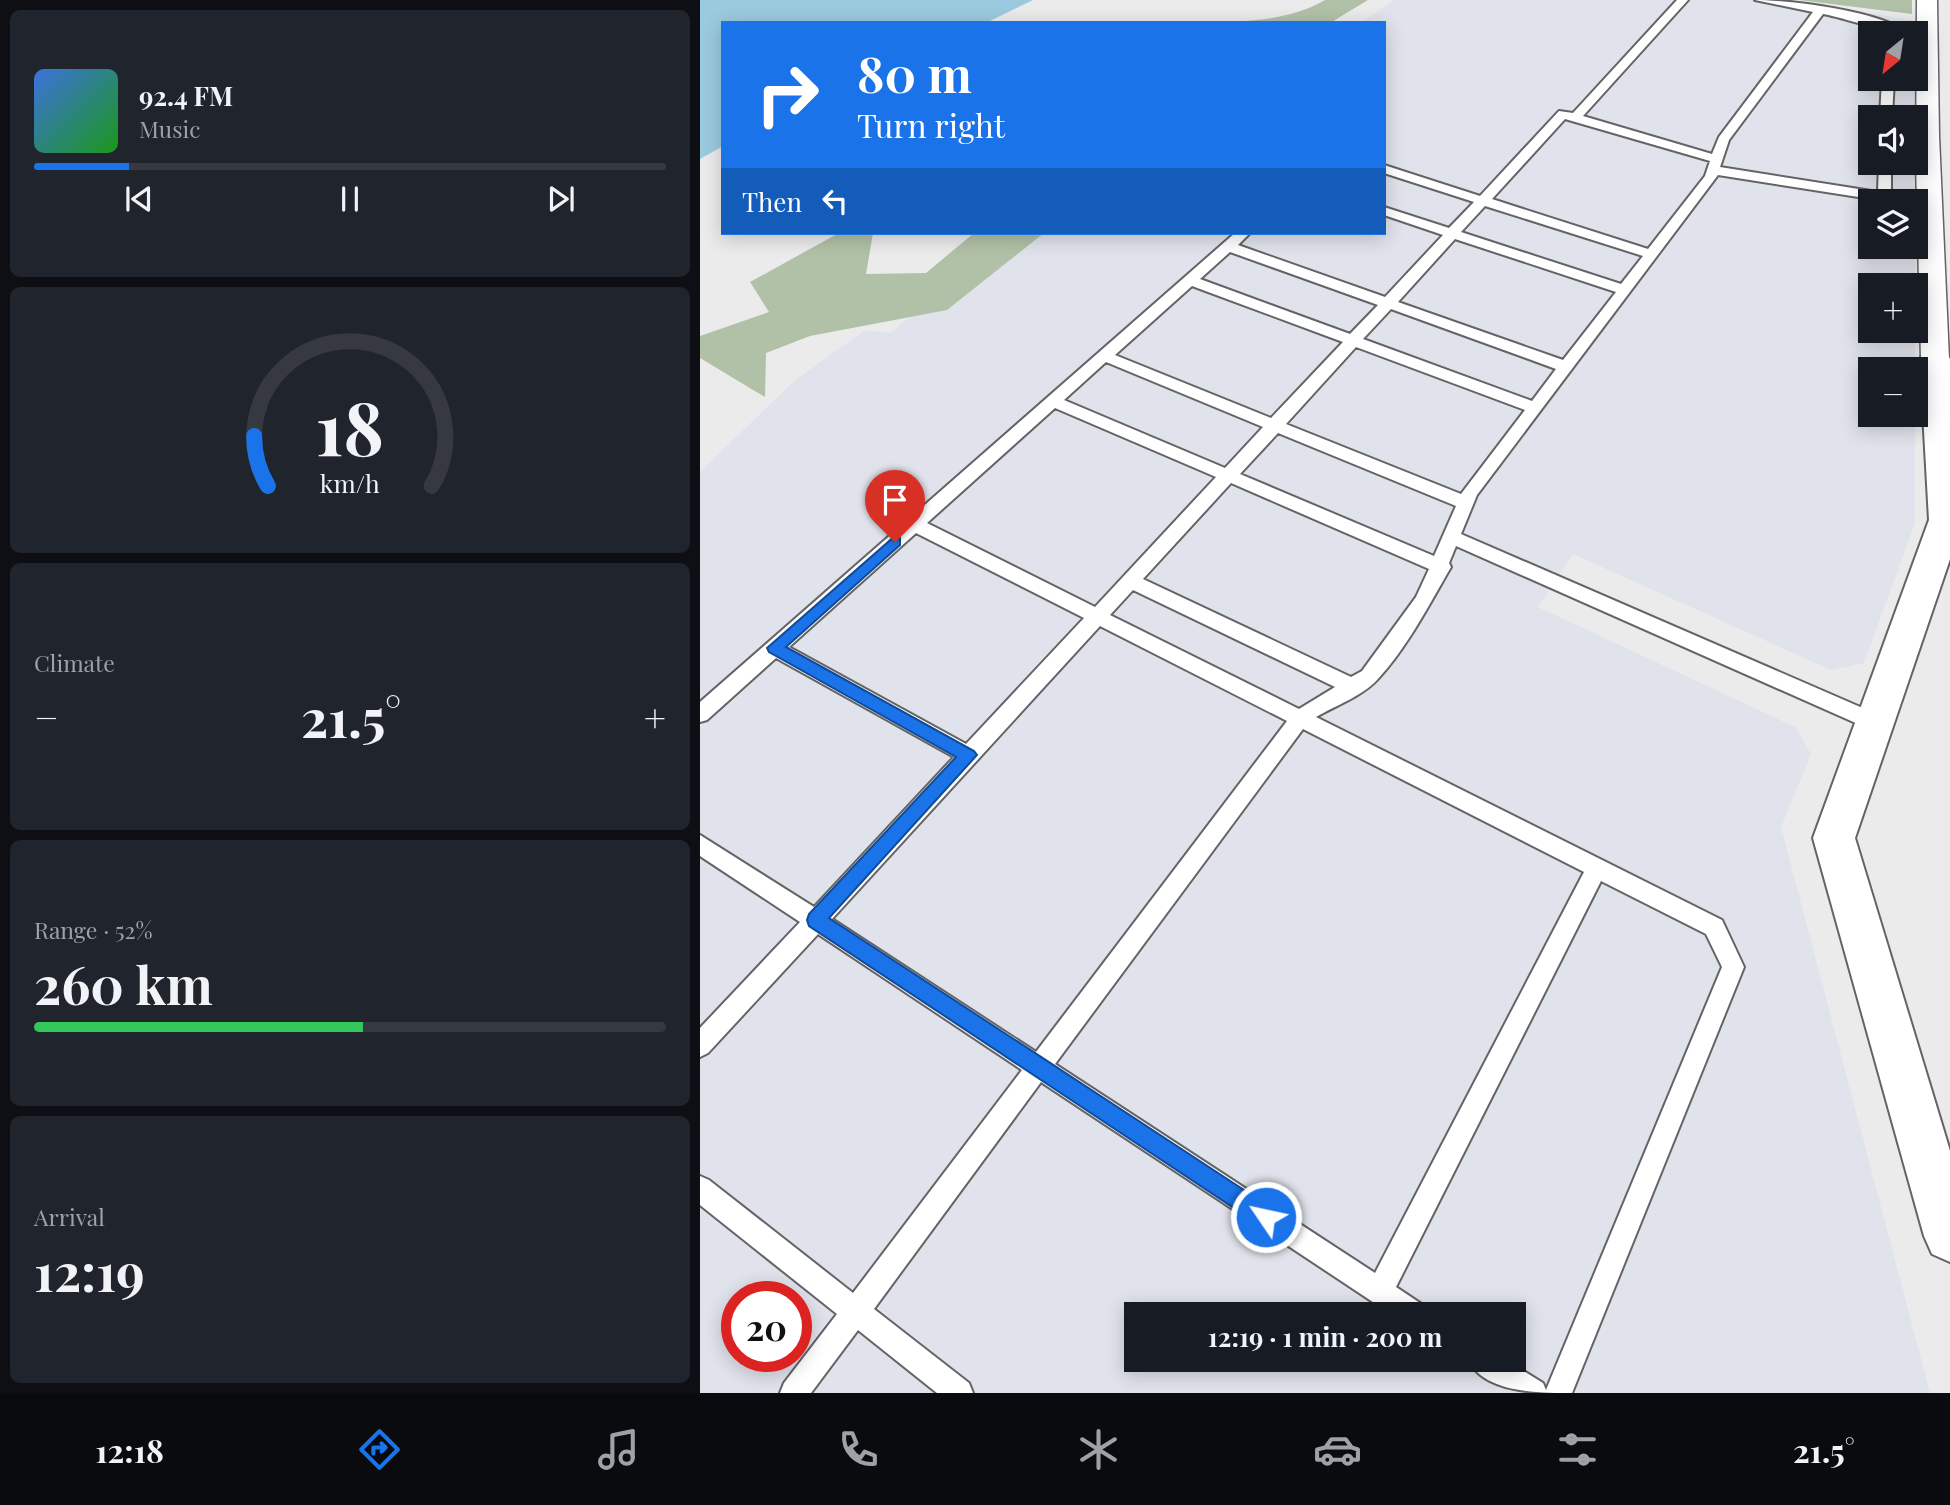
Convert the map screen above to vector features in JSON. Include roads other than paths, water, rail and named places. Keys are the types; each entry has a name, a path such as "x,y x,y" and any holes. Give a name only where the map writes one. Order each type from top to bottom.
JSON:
{"street":[{"path":"1950,3 1928,0 1927,136 1941,304 1935,359 1945,520 1834,838 1941,1176 1950,1236"}],"lane":[{"path":"1576,117 1683,0"},
{"path":"1760,0 1863,21"},
{"path":"794,1393 1300,719 1369,676 1424,600 1466,503 1652,255 1715,165 1723,140 1820,12"},
{"path":"700,1045 1563,114 1715,165 1884,197 1885,175"},
{"path":"1386,170 1652,255"},
{"path":"1386,212 1625,290"},
{"path":"700,714 1241,235"},
{"path":"1227,246 1567,367"},
{"path":"1189,280 1535,408"},
{"path":"1104,356 1466,503"},
{"path":"1053,401 1441,566"},
{"path":"915,524 1714,928 1733,967 1558,1393"},
{"path":"1451,537 1874,722"},
{"path":"1130,581 1352,686"},
{"path":"775,648 968,755"},
{"path":"700,844 1395,1302"},
{"path":"1379,1292 1597,868"},
{"path":"700,1188 959,1393"},
{"path":"1501,1372 1533,1393"}],"water":[{"path":"700,0 1033,0 990,21 721,21 721,147 700,159"}]}
